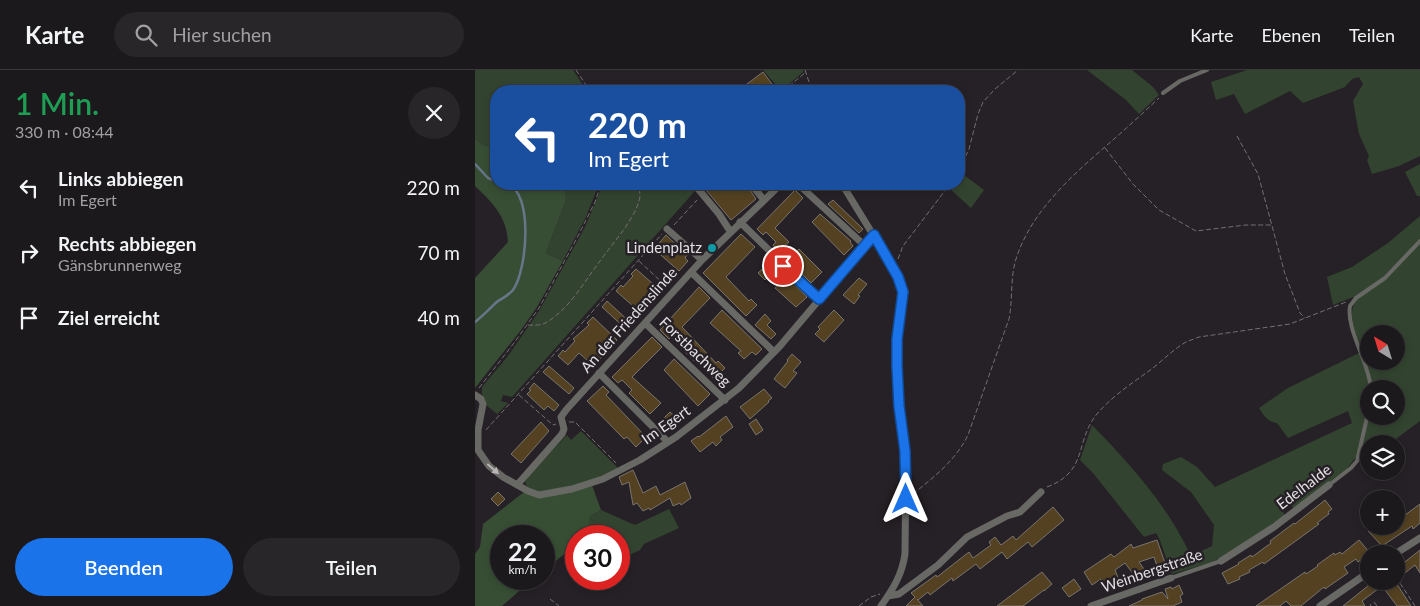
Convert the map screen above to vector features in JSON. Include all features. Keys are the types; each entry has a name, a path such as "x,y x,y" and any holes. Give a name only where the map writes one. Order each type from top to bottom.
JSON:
{"street":[{"path":"699,190 731,231"},
{"path":"756,190 764,200"},
{"name":"An der Friedenslinde","path":"517,485 562,434 564,430 561,418 563,414 701,260 775,190"},
{"path":"804,190 864,246"},
{"path":"846,190 894,269 903,295 897,339 897,366 899,406 905,451 904,562 898,580 881,606"},
{"path":"740,222 819,299"},
{"path":"668,230 701,260"},
{"name":"Im Egert","path":"475,394 482,400 483,406 477,436 478,450 487,464 531,493 545,494 580,487 623,470 668,442 725,400 774,352 874,235"},
{"path":"691,272 774,352"},
{"name":"Forstbachweg","path":"645,323 725,400"},
{"path":"599,373 668,442"},
{"name":"Edelhalde","path":"1221,561 1274,527 1329,485"},
{"path":"888,596 896,596 906,590 941,563 967,537 1004,517 1020,512 1041,492"},
{"path":"1405,548 1420,538"},
{"name":"Weinbergstraße","path":"1091,606 1171,578"},
{"path":"1320,606 1360,578"}],"lane":[{"path":"1163,93 1178,83 1207,70"},
{"path":"1369,380 1349,310 1352,302 1383,281 1420,241"},
{"name":"Edelhalde","path":"1329,485 1347,471 1357,460 1365,425"},
{"name":"Weinbergstraße","path":"1171,578 1221,561"}],"path":[{"path":"576,70 586,85"},
{"path":"965,157 983,102 1018,70"},
{"path":"790,85 805,71 810,85"},
{"path":"906,499 952,460 960,451 968,435 1007,328 1012,303 1014,265 1019,249 1047,203 1163,93"},
{"path":"1237,136 1258,174 1286,277 1300,313 1306,318"},
{"path":"1104,147 1133,184 1159,210 1196,231 1246,225 1272,225"},
{"path":"475,394 527,325 547,294 595,202 599,190"},
{"path":"527,325 545,324 571,301 601,259 616,242 639,197 639,190"},
{"path":"894,269 903,246 945,190"},
{"path":"477,436 519,394 638,260 703,194"},
{"path":"638,260 673,292"},
{"path":"1041,492 1064,478 1076,466 1086,433 1099,412 1184,343 1199,337 1290,324 1345,302 1352,302"},
{"path":"519,394 547,420"},
{"path":"577,424 623,470"},
{"path":"1405,590 1415,606"},
{"path":"859,606 876,595 888,596"},
{"path":"550,599 559,606"},
{"path":"1374,602 1377,606"}],"green space":[{"path":"475,70 573,70 583,85 490,85 490,146 482,145 475,138"},
{"path":"763,70 803,70 788,85 776,85"},
{"path":"1087,70 1132,70 1153,87 1159,95 1139,114 1126,100"},
{"path":"1247,70 1420,70 1420,156 1399,166 1372,174 1367,160 1369,156 1359,134 1353,101 1363,84 1359,77 1352,79 1345,87 1303,103 1290,91 1245,114 1234,94 1216,100 1211,82"},
{"path":"475,138 482,145 490,146 490,190 565,190 566,200 546,253 563,261 537,307 475,388 475,278 508,242 502,218 493,204 475,186"},
{"path":"1420,164 1420,196 1417,196 1405,172"},
{"path":"965,176 984,190 971,208 951,190 965,190"},
{"path":"565,190 597,190 586,217 563,261 546,253 566,200"},
{"path":"600,190 695,191 512,397 503,395 501,401 508,403 497,414 486,405 482,394 482,387 508,356 539,311 585,227"},
{"path":"1420,216 1420,421 1401,435 1360,435 1360,458 1356,457 1346,470 1294,509 1290,504 1282,510 1285,516 1213,562 1172,574 1156,533 1144,537 1093,473 1080,460 1092,425 1134,470 1160,503 1191,556 1212,546 1214,525 1191,492 1162,470 1163,464 1181,457 1197,467 1215,487 1352,423 1348,411 1288,438 1277,423 1266,418 1259,408 1288,388 1360,352 1360,370 1405,370 1405,325 1360,325 1360,343 1352,319 1353,307 1356,301 1353,297 1333,305 1327,277 1352,267 1388,243"},
{"path":"581,431 617,467 617,470 561,489 538,491 528,488 525,482 527,476 567,435 571,440"},
{"path":"592,485 601,510 589,517 589,525 565,525 565,554 555,561 555,525 490,525 490,590 520,590 502,606 475,606 475,554 480,547 483,524 524,492"},
{"path":"669,509 679,528 644,544 640,550 630,555 630,525 589,525 589,517 601,510 635,525"}],"building":[{"path":"763,72 773,85 746,85"},
{"path":"706,190 750,190 756,199 731,220"},
{"path":"795,190 803,198 775,228 789,242 780,250 777,250 773,245 776,242 766,232 763,235 757,229"},
{"path":"833,200 863,229 859,233 828,204"},
{"path":"820,214 851,241 853,246 844,255 812,222"},
{"path":"741,234 755,247 726,277 749,301 751,299 757,305 746,316 703,273"},
{"path":"666,235 687,255 685,258 688,261 679,271 654,249"},
{"path":"799,249 822,272 811,283 788,260"},
{"path":"771,261 777,268 765,280 758,273"},
{"path":"636,269 661,291 656,297 650,292 641,302 647,307 641,313 616,291 621,285 623,287 633,276 631,274"},
{"path":"787,276 807,297 796,307 775,288"},
{"path":"859,278 867,284 858,295 860,296 854,304 843,295"},
{"path":"699,287 710,298 682,327 716,363 718,361 725,368 714,379 671,337 669,339 660,330"},
{"path":"607,301 632,324 627,330 602,307"},
{"path":"722,310 762,349 756,355 752,352 744,359 738,353 741,351 710,323"},
{"path":"834,310 844,320 824,342 815,334 820,329 818,327"},
{"path":"765,314 771,321 767,325 776,334 771,339 755,325"},
{"path":"593,317 617,340 612,346 606,341 597,351 603,356 597,362 592,357 588,361 579,353 568,365 558,356 563,350 565,352 575,341 573,339 589,325 587,323"},
{"path":"652,337 662,347 632,377 661,403 650,414 629,393 632,390 622,380 618,383 612,377"},
{"path":"792,354 801,362 793,371 797,373 785,388 774,379"},
{"path":"674,359 710,394 698,406 664,370"},
{"path":"549,366 574,388 569,394 543,372"},
{"path":"534,383 559,405 554,411 548,406 544,410 527,394"},
{"path":"603,386 609,392 606,395 646,437 636,447 627,437 624,439 587,401"},
{"path":"764,389 772,398 750,419 740,407"},
{"path":"670,412 677,418 666,429 659,423"},
{"path":"726,416 733,427 720,437 722,440 716,446 713,442 700,452 691,441"},
{"path":"756,419 763,430 756,435 749,424"},
{"path":"541,422 549,431 521,463 511,454"},
{"path":"633,470 643,493 656,486 660,495 685,482 691,498 681,505 680,503 673,506 670,498 650,510 649,508 643,511 637,503 633,505 629,482 622,485 619,477"},
{"path":"498,492 505,499 498,506 491,499"},
{"path":"1325,500 1332,509 1328,512 1329,514 1317,523 1319,524 1264,564 1263,562 1249,570 1250,572 1239,577 1240,579 1228,584 1222,573 1251,555 1252,557 1271,543 1270,541"},
{"path":"1420,504 1420,523 1413,529 1412,526 1405,531 1405,515"},
{"path":"1053,507 1064,520 1032,547 1028,542 1007,559 1002,552 980,569 976,564 953,581 952,578 930,595 928,592 917,599 923,606 906,606 915,597 911,593 936,575 937,577 969,552 973,558 991,545 989,542 995,537 1001,545 1013,536 1016,540"},
{"path":"1372,535 1398,535 1384,545 1381,545"},
{"path":"1157,540 1165,563 1167,562 1170,568 1159,572 1154,557 1139,562 1144,569 1141,572 1143,574 1137,579 1125,563 1115,570 1121,585 1105,592 1101,579 1092,585 1084,572 1111,554 1114,557 1131,544 1133,548"},
{"path":"1359,540 1363,545 1360,545 1360,560 1358,562 1356,559 1344,567 1348,573 1325,589 1324,587 1301,606 1291,606 1286,601 1280,606 1256,606 1305,572 1306,574 1318,566 1334,553 1335,555 1340,552 1342,554"},
{"path":"1420,550 1420,573 1415,565 1405,573 1405,562"},
{"path":"1042,572 1052,584 1044,591 1023,606 997,606"},
{"path":"1074,579 1081,589 1069,597 1062,588"},
{"path":"1179,585 1183,594 1180,596 1182,602 1173,606 1129,606 1162,592 1168,599 1165,589 1171,587 1172,589"},
{"path":"1363,590 1377,590 1362,601 1365,606 1343,606"},
{"path":"1385,590 1401,590 1411,606 1397,606"}],"waterway":[{"path":"475,164 490,179"},
{"path":"475,322 498,301 508,295 518,280 522,267 525,233 521,201 516,190"}],"place":[{"name":"Lindenplatz","path":"712,248"}],"route":[{"path":"783,266 819,299 874,235 898,277 903,295 897,339 897,377 905,451 906,499"}]}
